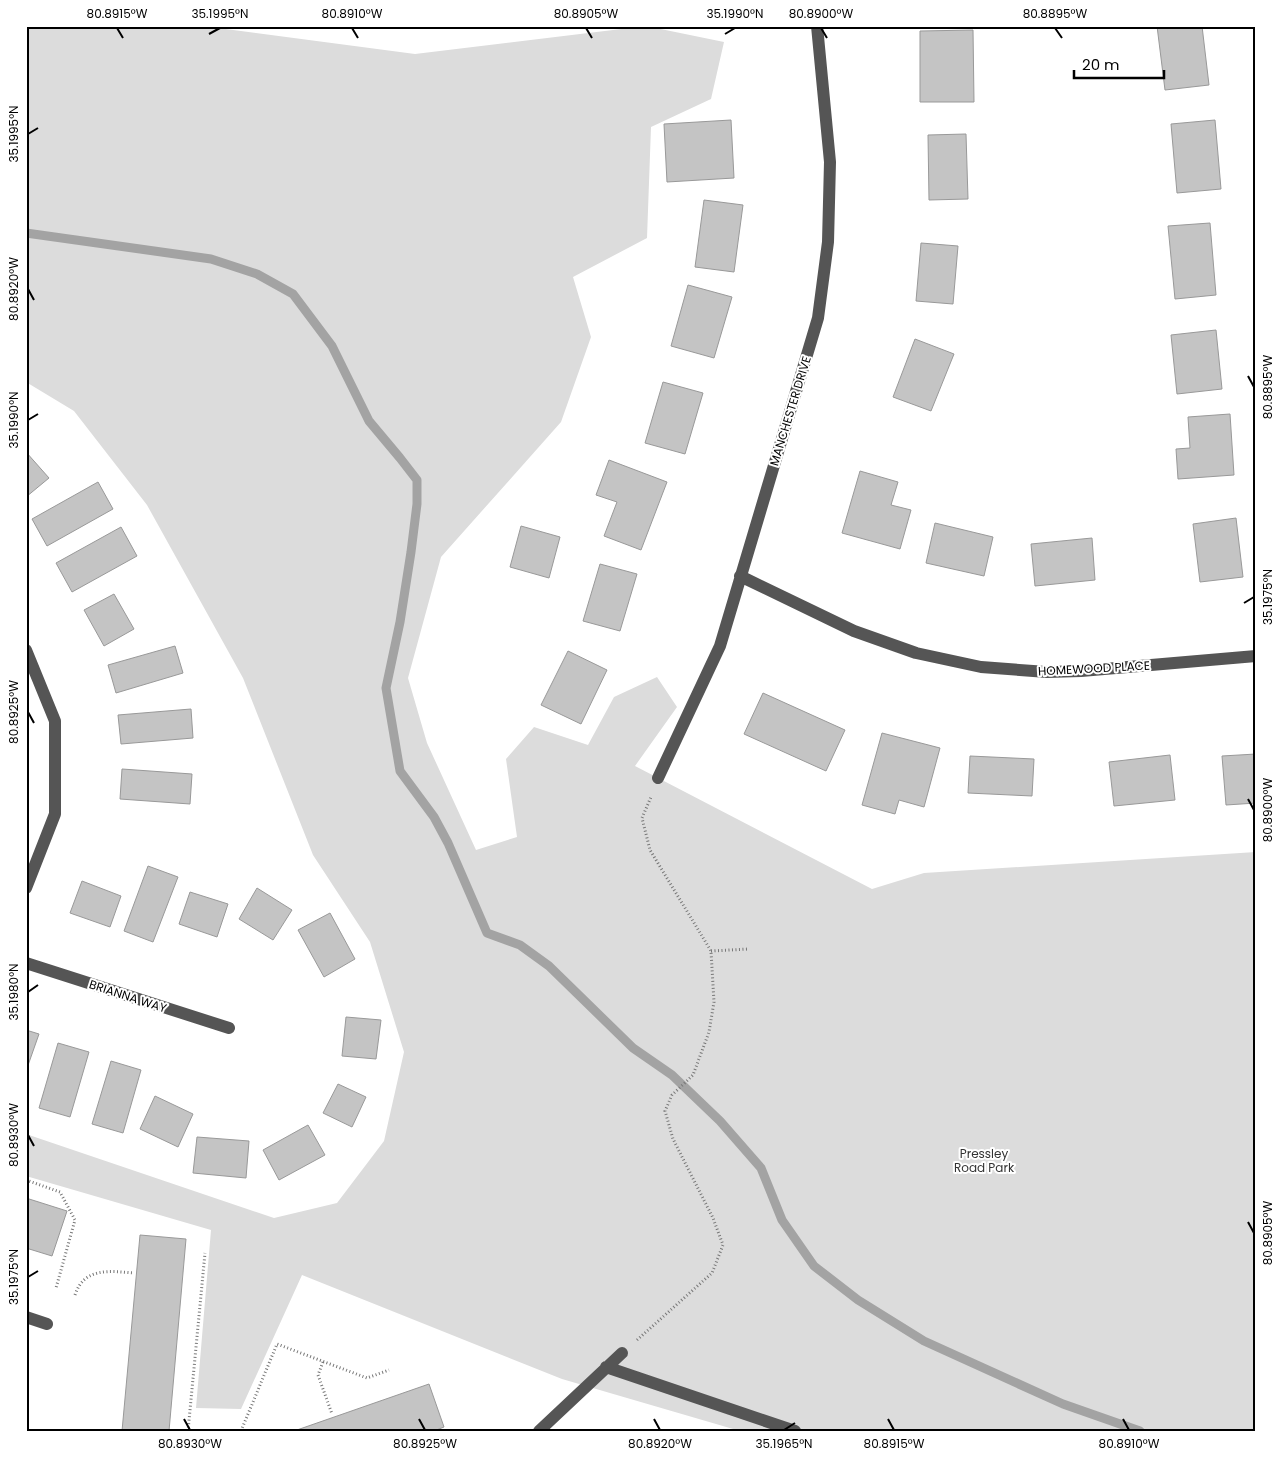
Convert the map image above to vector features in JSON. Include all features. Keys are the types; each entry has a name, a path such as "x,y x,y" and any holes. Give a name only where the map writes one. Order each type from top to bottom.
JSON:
{"street":[{"name":"MANCHESTER DRIVE","path":"658,778 720,646 818,318 828,242 830,162 817,26"},
{"name":"HOMEWOOD PLACE","path":"740,576 854,631 916,653 981,667 1047,672 1081,671 1256,656"},
{"path":"26,650 55,721 55,814 26,888"},
{"name":"BRIANNA WAY","path":"26,963 229,1028"},
{"path":"26,1317 47,1324"},
{"path":"540,1431 622,1353"},
{"path":"606,1367 795,1431"}],"path":[{"path":"622,1353 712,1273 723,1246 713,1218 672,1139 665,1111 672,1095 693,1075 709,1032 714,1002 711,951 650,850 642,818 658,778"},
{"path":"711,951 749,949"},
{"path":"26,1180 60,1192 75,1220 56,1288"},
{"path":"188,1431 205,1253"},
{"path":"75,1294 84,1279 96,1273 110,1271 134,1273"},
{"path":"241,1431 277,1344 367,1378 389,1370"},
{"path":"323,1362 318,1375 332,1414"}],"green space":[{"name":"Pressley Road Park","path":"26,26 203,26 415,54 646,26 724,42 711,99 651,127 647,238 573,277 591,337 561,422 441,557 408,678 427,743 476,850 517,837 506,759 534,727 588,745 614,697 657,677 677,707 635,766 872,889 924,873 1256,852 1256,1431 740,1431 562,1379 302,1275 241,1409 196,1408 211,1230 26,1176 26,1134 274,1218 337,1203 384,1141 404,1052 370,942 313,855 243,678 147,505 74,411 26,382"}],"building":[{"path":"1157,26 1202,26 1209,85 1165,90"},
{"path":"973,30 974,102 920,102 920,31"},
{"path":"731,120 734,178 667,182 664,124"},
{"path":"1215,120 1221,189 1177,193 1171,124"},
{"path":"966,134 968,199 929,200 928,135"},
{"path":"704,200 743,205 734,272 695,267"},
{"path":"1210,223 1216,295 1175,299 1168,226"},
{"path":"921,243 958,246 953,304 916,301"},
{"path":"688,285 732,297 714,358 671,346"},
{"path":"1216,330 1222,389 1177,394 1171,335"},
{"path":"915,339 954,354 931,411 893,397"},
{"path":"663,382 703,393 685,454 645,443"},
{"path":"1230,414 1234,475 1178,479 1176,449 1190,448 1188,417"},
{"path":"26,452 49,478 26,497"},
{"path":"609,460 667,482 641,550 604,536 617,502 596,495"},
{"path":"860,471 898,482 891,505 911,510 900,549 842,533"},
{"path":"98,482 113,509 47,546 32,519"},
{"path":"1236,518 1243,577 1200,582 1193,524"},
{"path":"935,523 993,537 984,576 926,563"},
{"path":"521,526 560,537 549,578 510,567"},
{"path":"121,527 137,556 72,592 56,563"},
{"path":"1092,538 1095,580 1035,586 1031,544"},
{"path":"600,564 637,574 620,631 583,621"},
{"path":"114,594 134,629 104,646 84,610"},
{"path":"175,646 183,673 116,693 108,665"},
{"path":"568,651 607,670 581,724 541,705"},
{"path":"763,693 845,730 826,771 744,734"},
{"path":"191,709 193,738 121,744 118,715"},
{"path":"882,733 940,748 924,807 899,800 895,814 862,805"},
{"path":"1256,754 1256,803 1226,805 1222,756"},
{"path":"1170,755 1175,800 1114,806 1109,762"},
{"path":"970,756 1034,759 1032,796 968,793"},
{"path":"122,769 192,774 190,804 120,799"},
{"path":"148,866 178,877 153,942 124,931"},
{"path":"82,881 121,896 110,927 70,913"},
{"path":"257,888 292,910 273,940 239,919"},
{"path":"190,892 228,904 217,937 179,924"},
{"path":"330,913 355,959 324,977 298,930"},
{"path":"346,1017 381,1020 376,1059 342,1056"},
{"path":"26,1030 39,1034 26,1071"},
{"path":"58,1043 89,1052 70,1117 39,1108"},
{"path":"111,1061 141,1070 123,1133 92,1124"},
{"path":"338,1084 366,1097 352,1127 323,1113"},
{"path":"155,1096 193,1114 178,1147 140,1129"},
{"path":"308,1125 325,1155 279,1180 263,1150"},
{"path":"197,1137 249,1141 246,1178 193,1173"},
{"path":"26,1198 67,1211 52,1256 26,1248"},
{"path":"140,1235 186,1239 169,1431 122,1431"},
{"path":"429,1384 444,1427 434,1431 294,1431"}],"waterway":[{"path":"26,233 211,259 257,274 293,294 332,346 369,421 417,480 417,504 411,552 400,622 386,688 400,771 434,817 448,843 487,933 520,945 549,966 633,1048 672,1075 720,1121 761,1168 782,1220 814,1266 858,1300 924,1341 1063,1404 1140,1431"}]}
